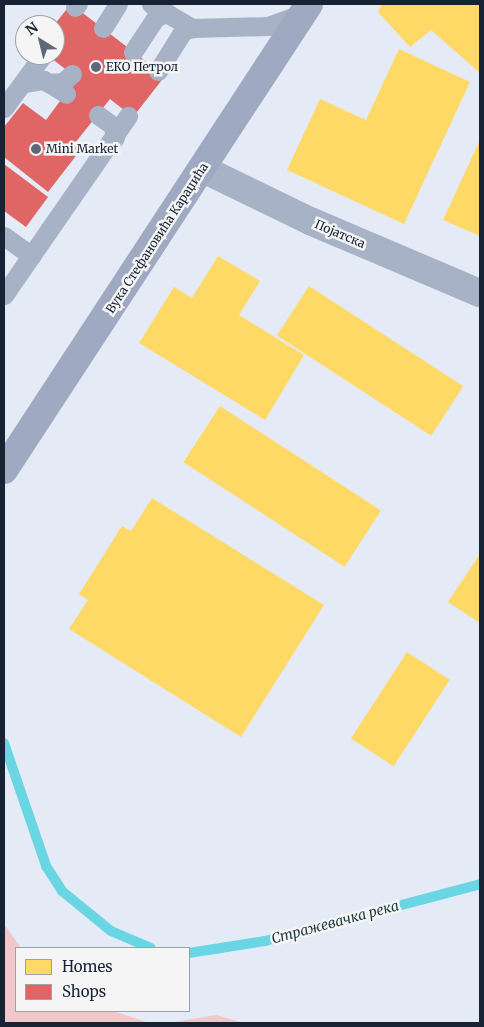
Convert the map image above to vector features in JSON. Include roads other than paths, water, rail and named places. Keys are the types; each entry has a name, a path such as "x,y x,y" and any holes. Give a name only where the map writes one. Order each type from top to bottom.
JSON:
{"main road":[{"name":"Вука Стефановића Караџића","path":"4,470 203,170 306,8"}],"street":[{"name":"Појатска","path":"203,170 310,221 480,293"}],"lane":[{"path":"103,28 118,4"},
{"path":"133,52 156,17 159,8 192,28"},
{"path":"158,70 183,31 192,28 268,26 306,8"},
{"path":"4,108 36,65"},
{"path":"43,65 46,81"},
{"path":"24,83 46,81 70,83"},
{"path":"4,295 32,256 106,121 129,115"},
{"path":"4,236 32,256"}],"waterway":[{"name":"Стражевачка река","path":"4,743 46,866 62,891 111,931 149,947"},
{"name":"Стражевачка река","path":"190,953 265,941 480,884"}],"place":[{"name":"ЕКО Петрол","path":"96,67"},
{"name":"Mini Market","path":"36,149"}]}
